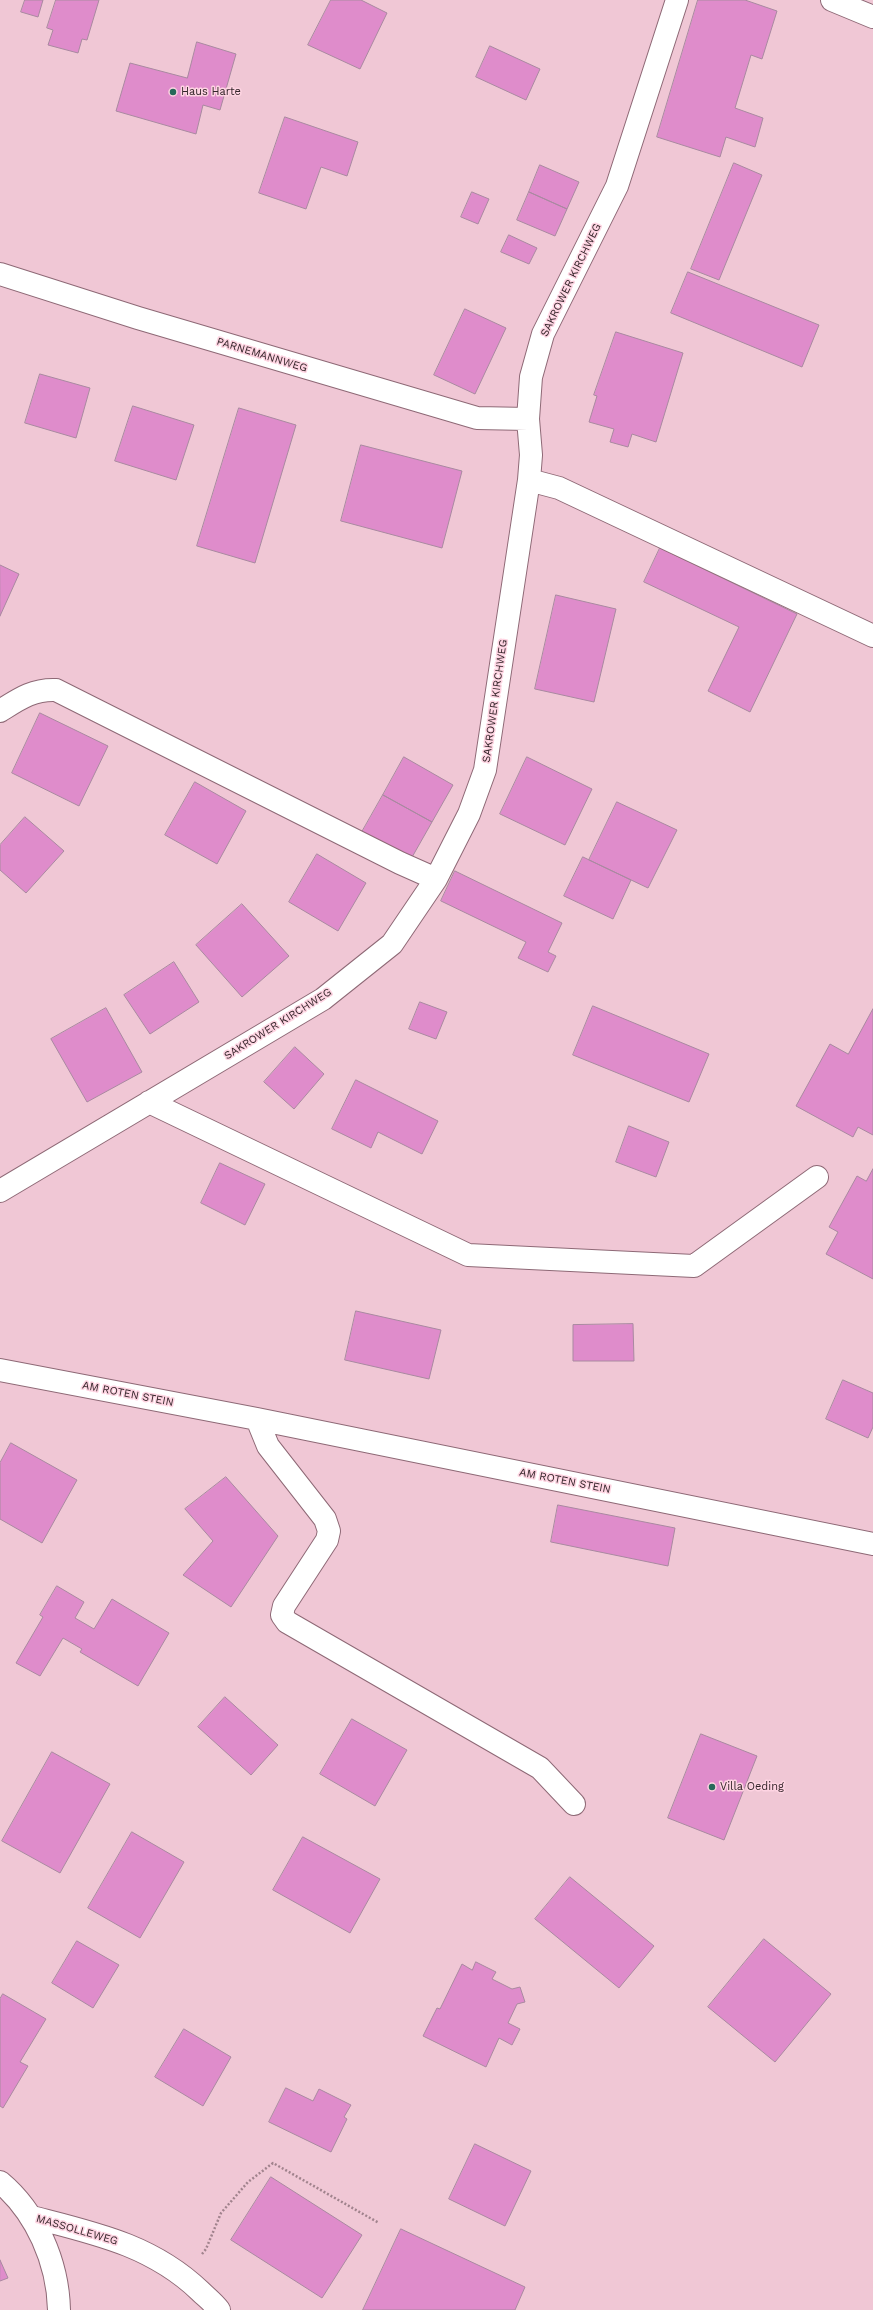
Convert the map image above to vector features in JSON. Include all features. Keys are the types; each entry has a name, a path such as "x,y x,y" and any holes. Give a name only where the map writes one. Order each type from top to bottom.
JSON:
{"street":[{"name":"SAKROWER KIRCHWEG","path":"0,1191 323,998 392,944 436,879 469,814 485,770 529,480 531,455 528,419 531,377 544,334 618,186 677,0"},
{"path":"832,0 873,17"},
{"name":"PARNEMANNWEG","path":"0,274 146,320 477,418 528,419"},
{"path":"529,480 559,488 873,636"},
{"path":"0,711 30,693 45,690 56,690 393,859 436,879"},
{"path":"149,1102 468,1255 694,1266 817,1176"},
{"name":"AM ROTEN STEIN","path":"0,1370 257,1419 873,1544"},
{"path":"257,1419 268,1446 325,1519 329,1531 327,1540 284,1606 282,1614 287,1622 540,1768 574,1804"},
{"name":"MASSOLLEWEG","path":"0,2182 17,2198 32,2217 103,2235 154,2256 184,2275 219,2310"},
{"path":"32,2217 48,2253 54,2271 59,2310"}],"path":[{"path":"184,2275 206,2249 221,2213 248,2182 273,2163 379,2223"}],"building":[{"path":"25,0 43,0 38,17 21,12"},
{"path":"56,0 99,0 87,40 82,39 78,53 48,45 53,30 47,28"},
{"path":"331,0 361,0 387,13 360,69 308,45"},
{"path":"698,0 745,0 777,11 762,59 751,55 735,108 763,118 755,147 726,137 720,157 657,137"},
{"name":"Haus Harte","path":"197,42 236,54 220,110 203,105 196,134 116,111 130,63 187,78"},
{"path":"490,46 540,69 526,100 476,77"},
{"path":"285,117 358,142 347,176 321,167 306,209 259,193"},
{"path":"734,163 762,175 719,280 691,269"},
{"path":"540,165 579,182 567,209 529,192"},
{"path":"472,192 489,199 478,224 461,217"},
{"path":"529,192 567,209 555,236 517,220"},
{"path":"509,235 537,248 529,264 501,252"},
{"path":"688,272 819,325 802,367 671,313"},
{"path":"465,309 506,328 475,394 434,375"},
{"path":"616,332 683,353 656,442 632,434 628,447 610,442 614,429 589,422 597,396 594,395"},
{"path":"40,374 90,388 76,438 25,423"},
{"path":"133,406 194,425 176,480 115,461"},
{"path":"239,408 296,425 255,563 197,546"},
{"path":"361,445 462,471 442,548 341,521"},
{"path":"660,548 797,614 750,712 708,691 739,627 644,582"},
{"path":"0,565 19,574 0,616"},
{"path":"556,595 616,609 594,702 535,689"},
{"path":"40,713 108,746 79,806 12,773"},
{"path":"404,757 453,785 432,822 383,795"},
{"path":"527,757 592,789 565,845 500,814"},
{"path":"195,782 246,811 217,864 165,835"},
{"path":"383,795 432,822 411,859 362,832"},
{"path":"617,802 677,830 648,888 589,860"},
{"path":"25,817 64,851 26,893 0,870 0,845"},
{"path":"317,854 366,883 338,931 289,902"},
{"path":"583,857 631,880 613,919 564,896"},
{"path":"455,871 562,923 548,952 556,956 548,972 518,958 526,942 441,901"},
{"path":"242,904 289,956 242,997 196,945"},
{"path":"174,962 199,1002 150,1034 124,995"},
{"path":"420,1002 447,1012 436,1039 409,1029"},
{"path":"593,1006 709,1054 689,1102 573,1055"},
{"path":"106,1008 142,1072 87,1102 51,1039"},
{"path":"873,1009 873,1135 858,1127 853,1137 796,1106 830,1044 848,1054"},
{"path":"295,1047 324,1074 294,1109 264,1082"},
{"path":"356,1080 438,1121 422,1154 378,1132 371,1148 332,1129"},
{"path":"629,1126 669,1142 656,1177 616,1162"},
{"path":"220,1163 265,1184 245,1225 201,1203"},
{"path":"873,1169 873,1279 826,1254 838,1232 829,1227 857,1176 866,1181"},
{"path":"356,1311 441,1330 429,1379 345,1360"},
{"path":"633,1324 634,1361 573,1361 573,1325"},
{"path":"843,1380 873,1393 873,1427 868,1438 826,1419"},
{"path":"11,1443 77,1480 42,1543 0,1519 0,1463"},
{"path":"226,1477 278,1536 231,1607 183,1575 213,1541 185,1509"},
{"path":"558,1505 675,1528 668,1566 551,1542"},
{"path":"57,1586 84,1602 75,1618 94,1629 112,1599 169,1633 138,1686 80,1652 82,1649 63,1638 40,1676 16,1663 43,1617 40,1615"},
{"path":"225,1697 278,1745 251,1775 198,1727"},
{"path":"352,1719 407,1750 375,1806 320,1774"},
{"name":"Villa Oeding","path":"701,1734 757,1756 724,1840 668,1818"},
{"path":"52,1752 110,1784 60,1873 2,1841"},
{"path":"132,1832 184,1862 140,1938 88,1908"},
{"path":"303,1837 380,1879 350,1933 273,1890"},
{"path":"570,1877 654,1946 619,1988 535,1919"},
{"path":"764,1939 831,1994 775,2062 708,2007"},
{"path":"77,1941 119,1965 93,2008 52,1983"},
{"path":"476,1962 496,1972 492,1979 512,1989 520,1987 525,2002 517,2004 508,2023 520,2029 512,2045 499,2038 486,2067 423,2036 437,2008 440,2009 462,1964 472,1970"},
{"path":"3,1994 46,2019 20,2062 28,2066 3,2108 0,2106 0,1999"},
{"path":"184,2029 231,2057 203,2106 155,2077"},
{"path":"286,2088 313,2101 319,2089 351,2105 344,2117 347,2119 331,2152 269,2122"},
{"path":"475,2144 531,2171 505,2226 449,2199"},
{"path":"271,2177 362,2235 322,2298 231,2240"},
{"path":"401,2229 525,2287 515,2310 363,2310"},
{"path":"0,2260 8,2278 0,2281"}],"place":[{"name":"Haus Harte","path":"173,92"},
{"name":"Villa Oeding","path":"712,1787"}]}
